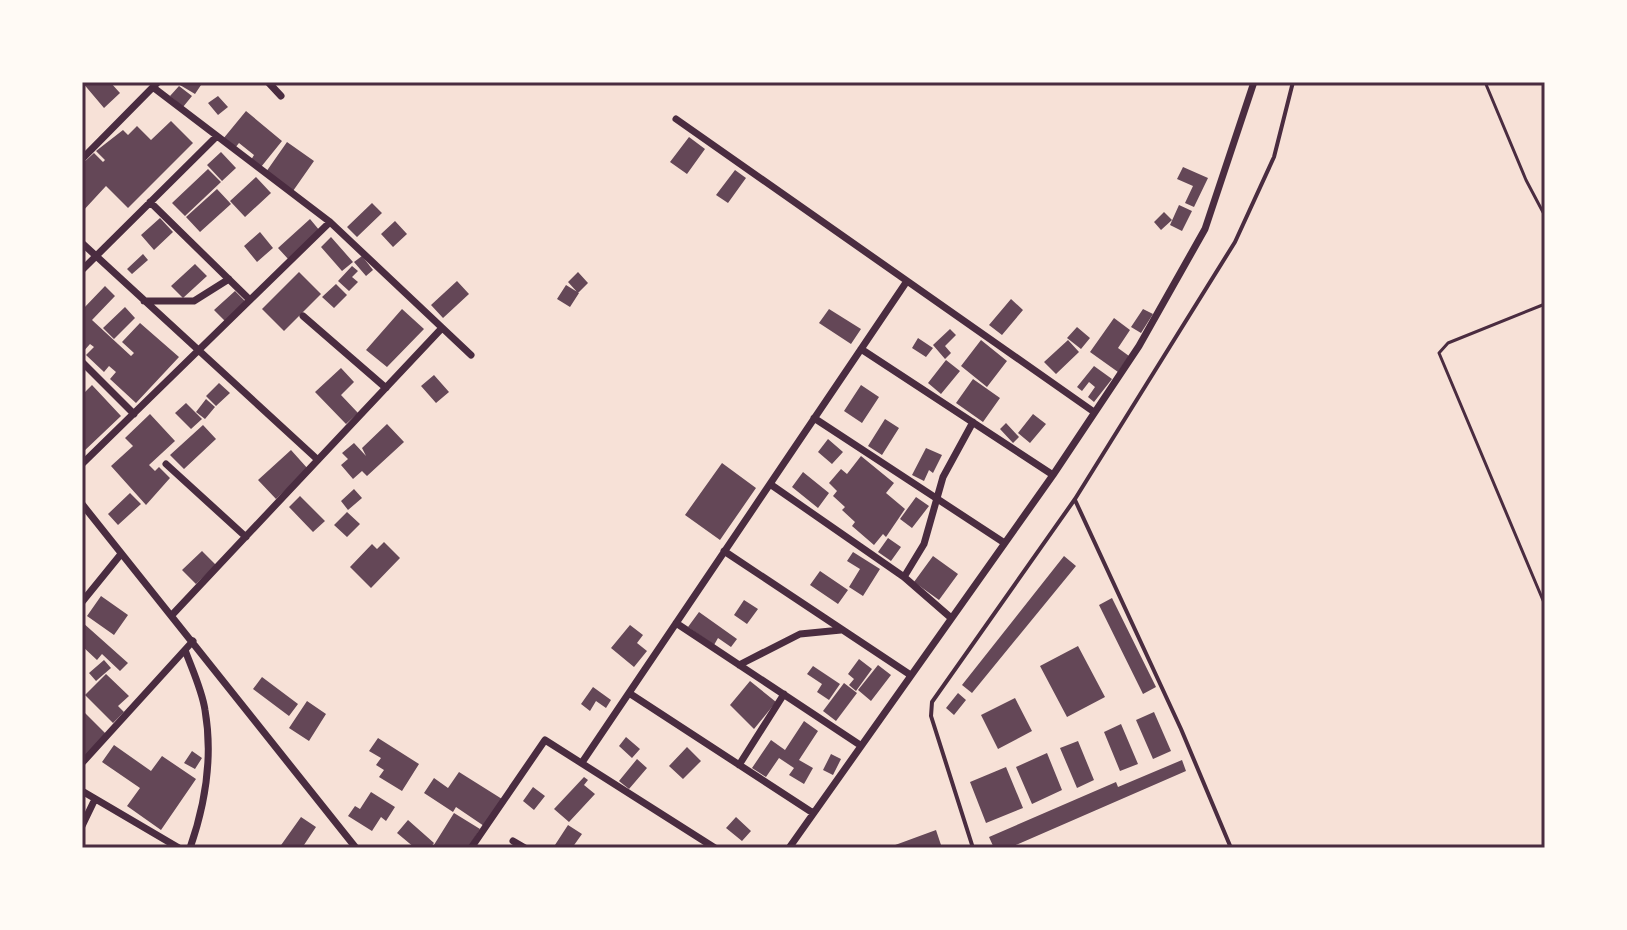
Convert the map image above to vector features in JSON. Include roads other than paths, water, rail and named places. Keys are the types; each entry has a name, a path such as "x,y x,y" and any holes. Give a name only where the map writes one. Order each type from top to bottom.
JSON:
{"street":[{"path":"268,82 281,96"},
{"path":"789,848 909,674 1053,475 1139,346 1205,229 1254,82"},
{"path":"82,159 156,85 330,222 471,355"},
{"path":"676,119 1094,412"},
{"path":"82,270 217,136"},
{"path":"150,202 250,300"},
{"path":"82,464 330,222"},
{"path":"82,243 318,460"},
{"path":"144,301 194,301 229,279"},
{"path":"583,761 907,281"},
{"path":"303,316 386,388"},
{"path":"172,615 442,328"},
{"path":"861,349 1053,475"},
{"path":"82,362 134,414"},
{"path":"814,418 1003,542"},
{"path":"904,577 924,544 935,497 973,422"},
{"path":"166,464 246,537"},
{"path":"770,484 904,577 950,617"},
{"path":"82,504 356,848"},
{"path":"724,551 909,674"},
{"path":"82,602 121,554"},
{"path":"676,623 860,745"},
{"path":"739,665 800,634 842,630"},
{"path":"82,763 193,641"},
{"path":"185,650 205,709 207,746 204,795 190,848"},
{"path":"629,693 813,813"},
{"path":"739,765 784,694"},
{"path":"471,848 545,740 583,761 715,848"},
{"path":"82,791 179,848"},
{"path":"82,826 95,799"},
{"path":"513,841 525,848"}],"lane":[{"path":"973,848 931,716 932,702 1075,499 1235,242 1274,157 1293,82"},
{"path":"1075,499 1181,729 1231,848"}]}
